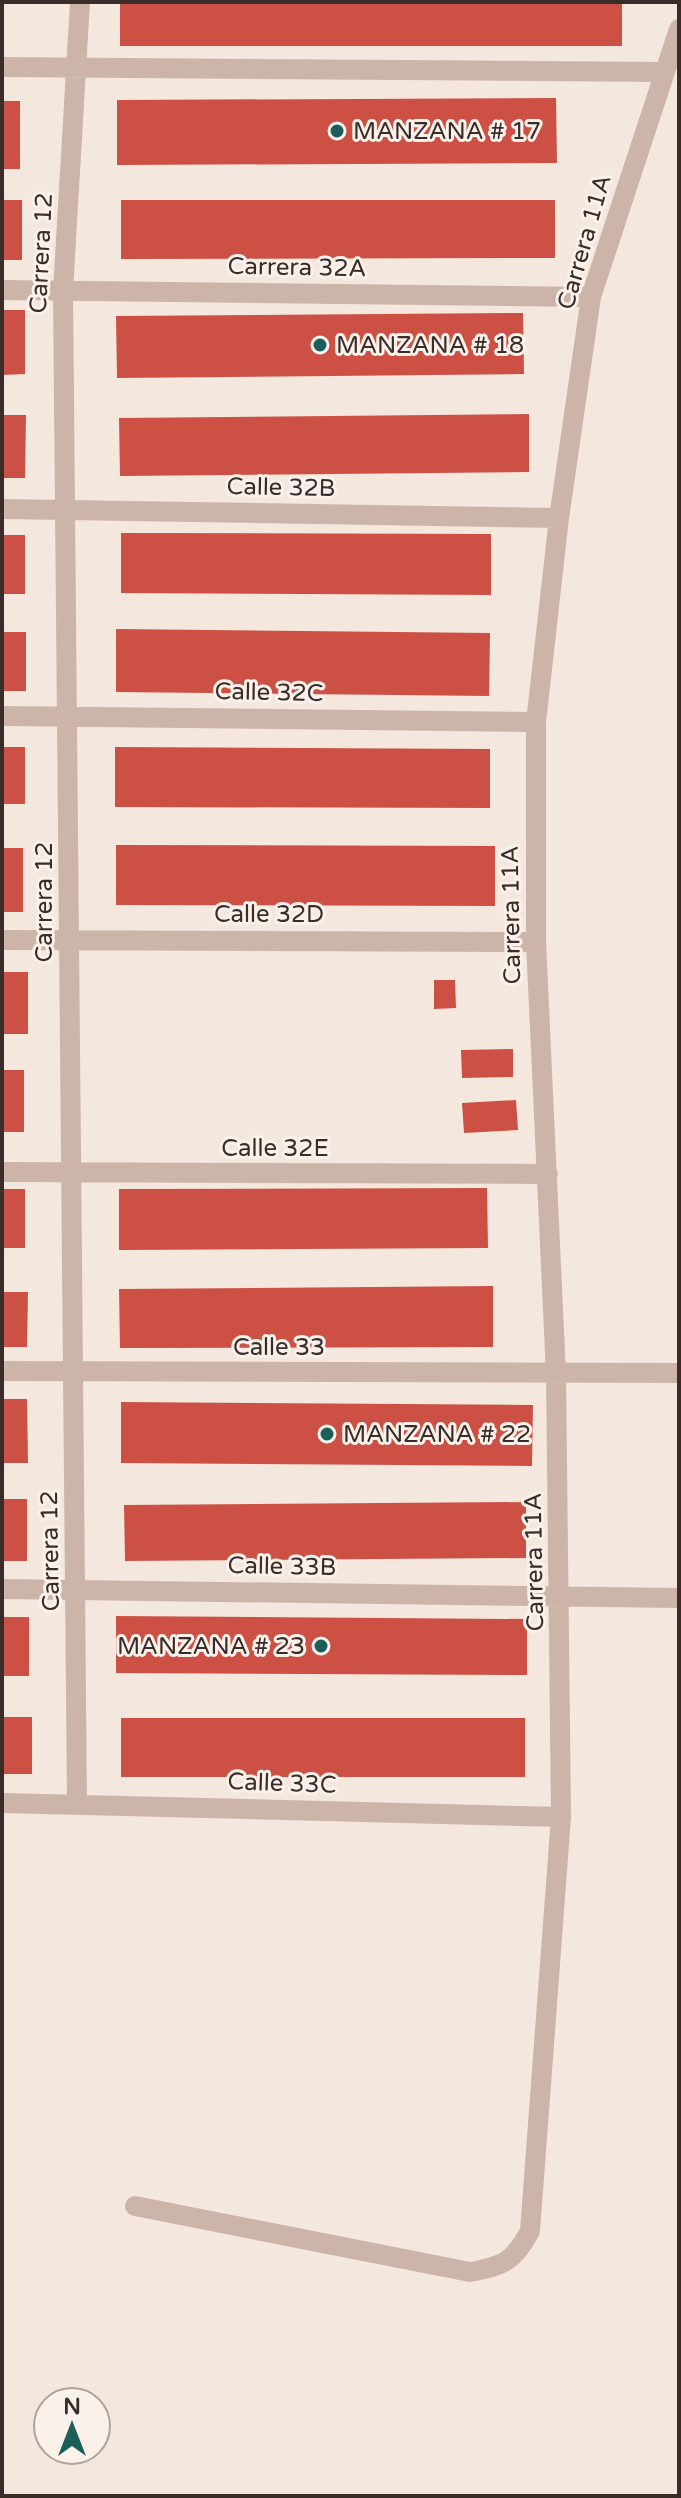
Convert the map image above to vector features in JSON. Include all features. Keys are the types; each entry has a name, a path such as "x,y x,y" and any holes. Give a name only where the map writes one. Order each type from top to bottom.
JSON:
{"street":[{"name":"Carrera 12","path":"77,1803 70,716 63,510 63,291 80,2"},
{"name":"Carrera 11A","path":"135,2206 470,2272 493,2268 517,2255 530,2231 561,1817 561,1597 556,1374 536,942 536,722 559,518 591,297 662,72 679,29"},
{"path":"2,67 662,72"},
{"name":"Carrera 32A","path":"2,290 591,297"},
{"name":"Calle 32B","path":"2,509 559,518"},
{"name":"Calle 32C","path":"2,716 536,722"},
{"name":"Calle 32D","path":"2,940 536,942"},
{"name":"Calle 32E","path":"2,1172 548,1174"},
{"name":"Calle 33","path":"2,1371 679,1373"},
{"name":"Calle 33B","path":"2,1589 679,1598"},
{"name":"Calle 33C","path":"2,1803 561,1817"}],"building":[{"path":"120,2 622,2 622,46 120,46"},
{"name":"MANZANA # 17","path":"556,98 557,163 117,165 117,100"},
{"path":"2,101 20,101 20,169 2,169"},
{"path":"2,200 22,200 22,260 2,260"},
{"path":"121,200 555,200 555,258 121,259"},
{"path":"2,310 25,310 25,374 2,375"},
{"name":"MANZANA # 18","path":"523,313 524,374 117,378 116,316"},
{"path":"529,414 529,472 120,476 119,418"},
{"path":"2,415 26,415 25,478 2,478"},
{"path":"121,533 491,534 491,595 121,593"},
{"path":"2,535 25,535 25,594 2,594"},
{"path":"116,629 490,633 489,696 116,692"},
{"path":"2,632 26,632 26,691 2,691"},
{"path":"2,747 25,747 25,804 2,804"},
{"path":"115,747 490,749 490,808 115,807"},
{"path":"116,845 495,846 495,906 116,905"},
{"path":"2,848 23,848 23,912 2,912"},
{"path":"2,972 28,972 28,1034 2,1034"},
{"path":"434,980 455,980 456,1008 434,1009"},
{"path":"513,1049 513,1077 462,1078 461,1050"},
{"path":"2,1070 24,1070 24,1132 2,1132"},
{"path":"516,1100 518,1130 464,1133 462,1103"},
{"path":"487,1188 488,1248 119,1250 119,1189"},
{"path":"2,1189 25,1189 25,1248 2,1248"},
{"path":"493,1286 493,1347 120,1348 119,1289"},
{"path":"2,1292 28,1292 27,1347 2,1347"},
{"path":"2,1399 27,1399 28,1463 2,1463"},
{"name":"MANZANA # 22","path":"121,1402 533,1405 532,1466 121,1463"},
{"path":"2,1499 27,1499 27,1561 2,1561"},
{"path":"526,1502 526,1558 125,1561 124,1505"},
{"name":"MANZANA # 23","path":"116,1616 527,1619 527,1675 116,1673"},
{"path":"2,1617 29,1617 29,1676 2,1676"},
{"path":"2,1717 32,1717 32,1774 2,1774"},
{"path":"121,1718 525,1718 525,1777 121,1777"}],"place":[{"name":"MANZANA # 17","path":"337,131"},
{"name":"MANZANA # 18","path":"320,345"},
{"name":"MANZANA # 22","path":"327,1434"},
{"name":"MANZANA # 23","path":"321,1646"}]}
